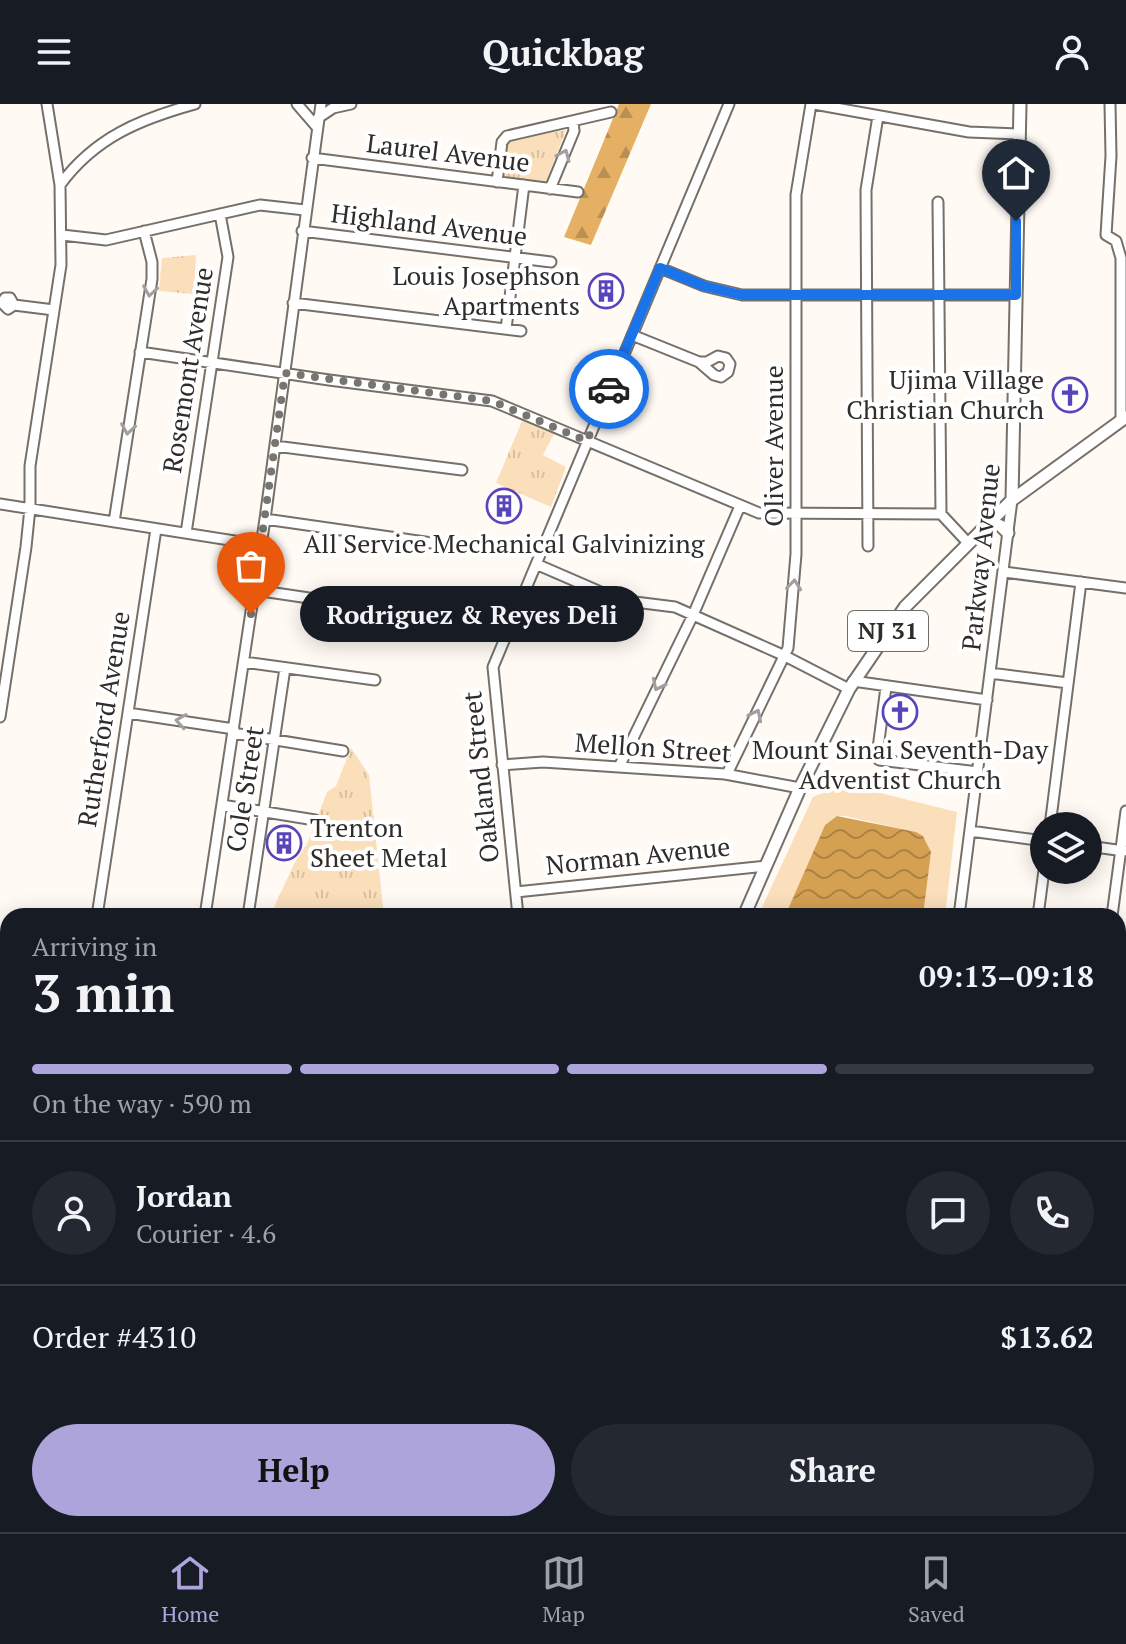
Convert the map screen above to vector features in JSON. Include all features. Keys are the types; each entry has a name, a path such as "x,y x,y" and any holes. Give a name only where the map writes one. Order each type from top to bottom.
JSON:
{"main road":[{"name":"Parkway Avenue","path":"1012,500 1020,104"},
{"name":"NJ 31","path":"748,908 800,788 851,685 911,600 1012,500 1124,419"},
{"path":"991,522 1008,533"}],"street":[{"path":"0,717 30,508 30,466 62,235 60,185 47,104"},
{"path":"60,185 77,163 114,134 136,123 195,104"},
{"path":"297,104 317,122"},
{"path":"206,908 255,590 321,104"},
{"path":"317,122 333,108 351,104"},
{"name":"Oakland Street","path":"517,908 493,667 729,104"},
{"path":"813,104 969,132 1019,134"},
{"name":"Oliver Avenue","path":"727,774 788,648 796,567 796,195 813,104"},
{"path":"1110,104 1111,156 1106,235 1116,241 1121,258 1124,419"},
{"path":"497,182 504,138 611,112"},
{"path":"868,546 866,190 878,116"},
{"path":"550,189 574,131 573,121"},
{"name":"Laurel Avenue","path":"312,158 578,192"},
{"path":"506,329 524,185"},
{"path":"938,202 941,514 969,544"},
{"path":"62,235 106,240 269,204 305,210"},
{"name":"Rosemont Avenue","path":"186,533 228,257 220,214"},
{"path":"114,522 152,272 144,231"},
{"name":"Highland Avenue","path":"302,231 551,262"},
{"path":"660,268 722,292 742,295 1016,295"},
{"path":"293,303 521,331"},
{"path":"14,305 54,310"},
{"path":"632,335 699,362"},
{"path":"140,352 492,401 759,513 941,514"},
{"path":"275,446 462,470"},
{"name":"Parkway Avenue","path":"960,908 1012,500"},
{"path":"0,504 261,545"},
{"path":"619,767 693,615 740,506"},
{"path":"265,519 432,543"},
{"name":"Rutherford Avenue","path":"98,908 156,529"},
{"path":"536,564 619,600 670,606 851,685 987,700"},
{"path":"1004,572 1126,588"},
{"path":"1052,812 1081,582"},
{"path":"255,590 403,612"},
{"path":"244,662 375,680"},
{"name":"Cole Street","path":"249,908 285,668"},
{"path":"990,673 1068,683"},
{"path":"886,687 879,760 978,772"},
{"path":"128,713 343,751"},
{"name":"Mellon Street","path":"502,765 543,762 727,774 800,788"},
{"path":"222,805 315,820"},
{"path":"1113,908 1126,811"},
{"path":"970,831 1030,839"},
{"path":"1102,848 1123,851"},
{"name":"Norman Avenue","path":"516,892 766,866"},
{"path":"1039,908 1042,884"}],"green space":[{"path":"619,104 651,104 591,245 564,237"},
{"path":"566,130 546,181 504,178 509,140"},
{"path":"196,255 194,294 159,291 162,258"},
{"path":"522,421 554,434 543,455 566,467 551,507 496,483"},
{"path":"351,748 369,775 383,908 274,908 308,842 327,792 336,786"},
{"path":"844,784 957,812 946,908 924,908 931,852 923,836 837,816 825,825 789,908 762,908 813,797"}],"water":[{"path":"837,816 923,836 931,852 924,908 789,908 825,825"}],"way so far":[{"path":"251,614 285,373 492,401 587,441 609,389"}],"place":[{"name":"Louis Josephson Apartments","path":"606,291"},
{"name":"Ujima Village Christian Church","path":"1070,395"},
{"name":"All Service Mechanical Galvinizing","path":"504,506"},
{"name":"Rodriguez & Reyes Deli","path":"251,614"},
{"name":"Mount Sinai Seventh-Day Adventist Church","path":"900,712"},
{"name":"Trenton Sheet Metal","path":"284,843"}],"route":[{"path":"609,389 660,268 722,292 742,295 1016,295 1016,221"}]}
